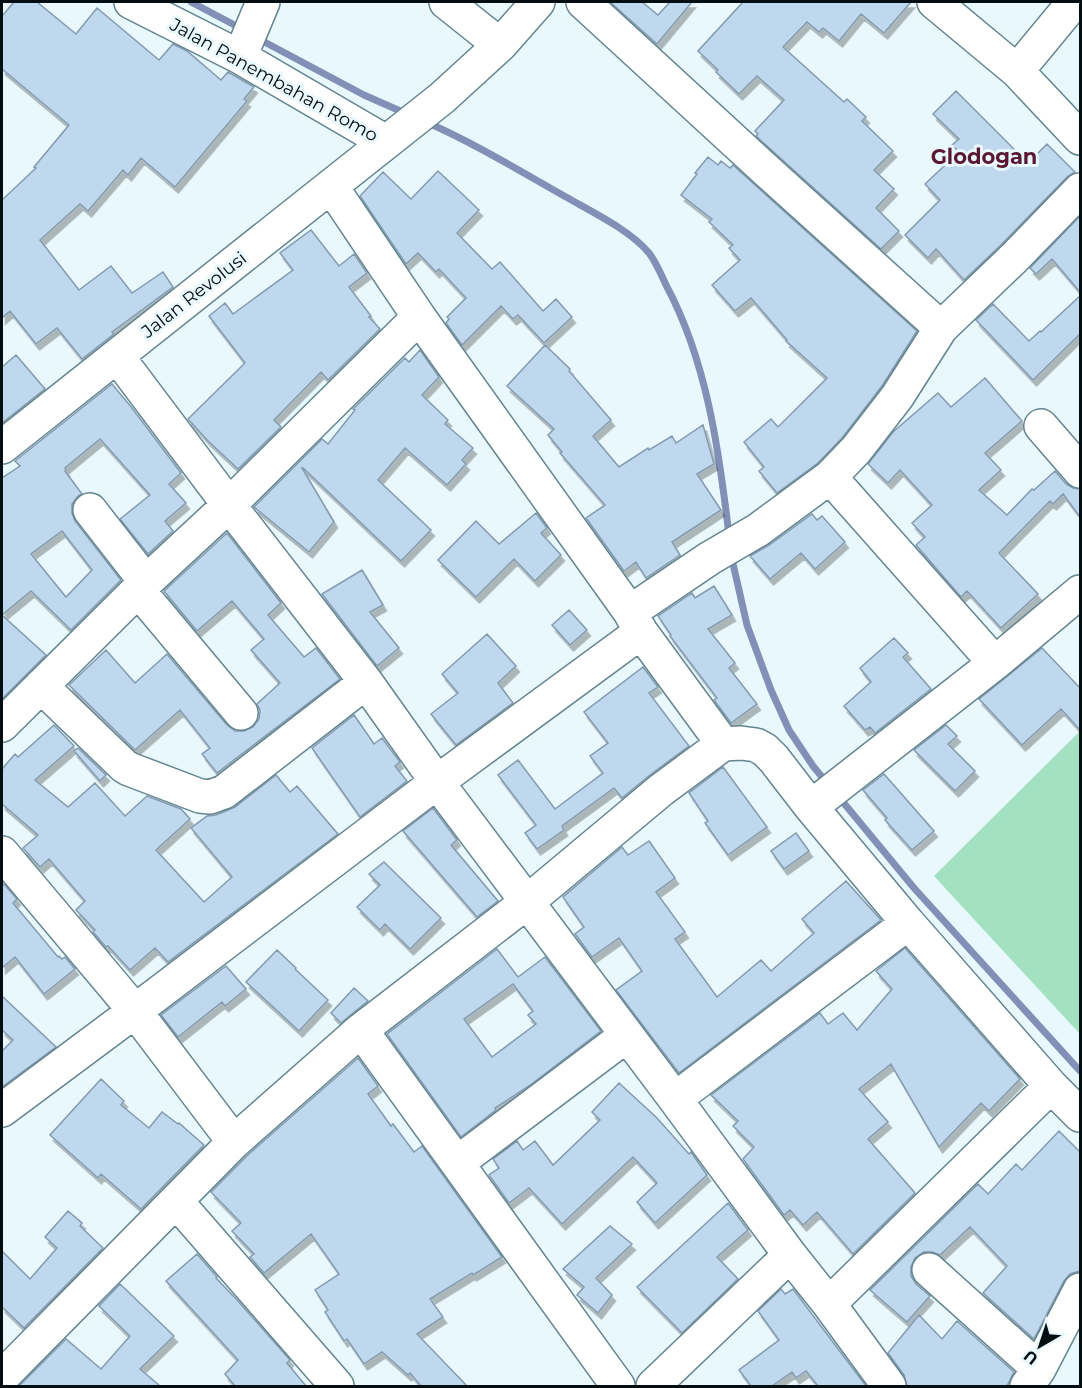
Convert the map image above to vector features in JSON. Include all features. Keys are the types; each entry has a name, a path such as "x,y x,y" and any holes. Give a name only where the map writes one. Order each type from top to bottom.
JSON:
{"street":[{"name":"Jalan Panembahan Romo","path":"131,2 242,51 394,137"},
{"path":"446,2 500,45"},
{"name":"Jalan Revolusi","path":"2,447 442,98 500,45 538,2"},
{"path":"583,2 940,328"},
{"path":"934,2 1017,71 1080,138"},
{"path":"1017,71 1074,2"},
{"path":"242,51 260,8"},
{"path":"331,186 419,317 723,744"},
{"path":"2,1110 437,782 635,622 710,558 758,530 830,477 856,450 897,397 940,328 1014,258 1080,190"},
{"path":"2,725 419,317"},
{"path":"117,356 366,682 437,782 889,1386"},
{"path":"1041,426 1080,471"},
{"path":"830,477 995,663"},
{"path":"90,510 142,586 241,712"},
{"path":"825,796 995,663 1080,592"},
{"path":"41,686 124,766 210,797 224,792 366,682"},
{"path":"2,1375 234,1142 361,1030 527,902 661,790 723,744 747,743 765,750 825,796 908,923 1051,1086 1080,1115"},
{"path":"2,853 135,1011 234,1142"},
{"path":"675,1099 908,923"},
{"path":"361,1030 618,1386"},
{"path":"456,1163 627,1035"},
{"path":"829,1304 1051,1086"},
{"path":"176,1201 337,1386"},
{"path":"653,1386 790,1255"},
{"path":"929,1270 1033,1378 1080,1290"}],"green space":[{"path":"1080,731 1080,1034 934,876"}],"building":[{"path":"14,2 37,2 76,34 97,8 159,60 173,44 187,51 221,80 228,72 254,87 244,99 247,101 175,187 141,158 128,175 123,170 88,211 80,204 40,240 79,290 111,266 132,293 163,272 173,287 112,332 114,334 82,359 57,328 36,344 10,311 2,318 2,200 36,168 34,167 69,125 2,69 2,16"},
{"path":"610,2 642,2 658,15 670,2 692,2 657,44"},
{"path":"743,2 911,2 884,33 861,14 839,41 823,28 819,32 807,22 783,47 844,102 847,99 866,117 862,121 893,151 874,170 894,189 876,208 899,231 881,249 756,136 758,134 755,131 784,100 757,76 739,94 698,51"},
{"path":"956,91 1028,163 1047,144 1075,172 1067,177 964,280 936,249 928,258 905,235 940,200 925,184 959,152 952,145 959,139 933,114"},
{"path":"708,157 718,165 721,161 730,168 733,165 917,331 882,386 842,438 818,463 777,493 759,471 764,467 744,442 771,419 778,427 827,378 786,341 751,298 735,311 712,285 740,260 729,248 733,245 709,222 712,219 681,195"},
{"path":"438,171 479,210 457,233 492,269 500,262 543,311 556,299 572,317 544,343 518,315 513,319 501,306 462,345 446,323 449,319 447,317 466,298 439,269 436,272 418,253 406,264 360,196 383,172 411,199"},
{"path":"1080,216 1080,292 1052,259 1036,274 1030,268"},
{"path":"311,230 339,266 354,254 367,273 349,287 380,329 328,380 321,372 274,420 281,427 238,469 188,419 245,363 209,316 225,303 233,314 293,270 280,253"},
{"path":"1080,296 1080,334 1033,380 976,320 993,304 1029,341"},
{"path":"545,345 570,369 569,371 611,420 593,436 619,467 672,436 676,443 703,425 714,464 697,474 721,510 672,542 680,555 646,578 636,562 624,571 586,518 605,505 560,453 562,452 548,435 554,429 507,386"},
{"path":"420,350 439,377 422,395 448,420 445,424 473,448 462,460 466,464 447,485 405,448 378,480 431,530 401,561 302,468 334,522 309,552 254,507 322,439 328,444 355,410 353,409 405,358 409,362"},
{"path":"16,355 45,389 2,423 2,367"},
{"path":"985,378 1022,421 985,453 1001,470 979,490 1007,515 1032,489 1034,490 1055,471 1066,484 1080,489 1080,517 1063,494 1053,504 1050,501 999,553 1038,594 1001,628 967,591 961,597 916,545 925,537 912,523 932,505 900,470 888,483 868,464 893,432 938,393 951,407"},
{"path":"112,384 181,473 169,484 186,503 165,521 173,531 148,554 120,519 150,495 100,439 65,468 65,471 82,494 72,504 75,521 121,580 71,630 31,591 2,615 2,478 20,466 15,461","holes":["62,531 92,570 66,597 31,554"]},
{"path":"536,513 547,528 541,533 561,555 535,581 514,559 476,597 438,560 476,521 499,544"},
{"path":"812,514 817,520 822,516 845,542 815,569 801,553 770,579 750,556"},
{"path":"227,533 281,603 268,615 304,657 316,648 340,679 217,773 202,754 210,748 180,710 135,750 69,685 106,650 135,683 167,654 227,725 235,731 244,731 253,727 259,719 260,710 257,704 280,683 251,650 264,639 232,601 197,631 164,591"},
{"path":"362,570 383,605 370,612 399,648 377,666 322,594"},
{"path":"714,586 732,615 708,629 735,663 729,668 757,704 731,723 714,700 717,698 670,636 658,616 692,593 695,598"},
{"path":"569,610 587,630 570,645 552,625"},
{"path":"2,615 46,655 2,699"},
{"path":"487,634 516,666 498,683 513,703 456,745 431,714 458,693 442,674"},
{"path":"894,638 908,653 903,657 931,689 875,733 870,727 865,730 844,706 871,682 860,668"},
{"path":"1042,648 1080,688 1080,730 1061,709 1022,745 979,699"},
{"path":"643,667 658,687 649,693 689,746 622,798 614,788 562,826 564,830 537,849 525,833 536,825 498,775 518,760 555,809 603,773 590,756 608,743 584,712"},
{"path":"354,715 374,744 382,738 400,762 395,766 407,781 360,817 312,748"},
{"path":"54,725 74,746 35,780 68,807 95,783 125,816 147,796 181,809 190,819 156,850 204,902 232,877 191,828 207,816 216,815 235,807 276,775 290,792 297,786 338,834 168,962 155,948 130,970 108,946 106,947 93,932 95,930 76,910 85,901 49,859 40,867 23,848 38,835 2,804 2,769 15,754 18,757"},
{"path":"946,725 957,736 948,744 975,771 955,791 914,750"},
{"path":"78,748 106,775 100,781 74,751"},
{"path":"723,767 767,827 728,855 705,823 708,821 689,793"},
{"path":"884,774 934,831 912,850 885,820 887,818 863,790"},
{"path":"433,808 457,840 451,845 498,901 477,917 403,831"},
{"path":"796,833 809,851 784,869 771,851"},
{"path":"649,841 675,878 656,892 685,932 675,939 717,997 761,960 771,971 814,933 802,919 846,881 881,920 679,1073 616,990 642,971 619,938 592,957 575,934 584,927 563,897 622,847 628,855"},
{"path":"384,862 441,918 410,949 385,924 380,930 357,907 380,885 369,874"},
{"path":"4,884 17,899 13,903 58,957 62,959 65,957 75,969 44,994 15,957 2,968 2,886"},
{"path":"905,948 1020,1079 989,1111 981,1103 939,1147 891,1064 859,1089 888,1122 868,1139 915,1193 853,1254 817,1212 803,1225 790,1210 784,1215 743,1159 754,1147 733,1126 738,1121 711,1095 820,1013 828,1024 843,1013 857,1030 892,989 876,971"},
{"path":"497,949 518,977 545,957 601,1031 529,1086 495,1108 496,1110 461,1137 387,1034","holes":["513,984 533,1011 528,1015 536,1024 492,1057 464,1019"]},
{"path":"277,950 328,1000 299,1031 246,982"},
{"path":"226,966 246,989 225,1006 222,1002 178,1037 161,1015"},
{"path":"354,988 368,1001 341,1023 331,1013"},
{"path":"2,996 56,1047 2,1087 2,1051 13,1040 2,1030"},
{"path":"358,1058 378,1086 368,1094 391,1126 393,1124 414,1152 422,1146 502,1257 430,1299 443,1317 417,1334 467,1386 421,1386 410,1373 408,1375 382,1352 364,1364 347,1339 344,1341 325,1312 328,1310 315,1290 339,1274 311,1234 264,1273 250,1257 254,1254 232,1231 241,1223 211,1192 250,1153"},
{"path":"101,1079 124,1101 121,1105 149,1128 162,1112 179,1123 204,1145 141,1209 101,1174 98,1178 50,1135"},
{"path":"619,1083 657,1118 689,1154 691,1152 707,1175 655,1223 637,1202 657,1183 633,1157 562,1224 529,1188 509,1203 489,1175 499,1168 493,1159 517,1141 523,1150 535,1141 553,1165 600,1120 592,1112"},
{"path":"1059,1131 1080,1152 1080,1271 1070,1274 1064,1281 1034,1339 983,1293 1007,1266 970,1227 940,1255 924,1252 915,1258 911,1267 911,1276 916,1284 930,1296 907,1322 870,1290 978,1184 988,1194 1016,1164 1022,1170"},
{"path":"728,1203 748,1230 717,1257 738,1279 682,1333 637,1287"},
{"path":"68,1211 82,1223 80,1226 103,1248 24,1328 2,1307 2,1251 30,1279 57,1248 45,1237"},
{"path":"610,1226 632,1244 596,1278 612,1295 598,1313 577,1295 584,1287 563,1269"},
{"path":"197,1254 290,1360 287,1363 306,1386 235,1386 225,1374 238,1360 166,1281"},
{"path":"120,1284 174,1336 140,1369 160,1386 19,1386 66,1339 101,1369 130,1336 99,1306"},
{"path":"781,1289 785,1294 793,1289 866,1386 818,1386 806,1371 796,1378 792,1372 772,1386 751,1386 739,1370 779,1340 758,1311"},
{"path":"919,1315 942,1339 957,1321 1014,1372 1008,1384 1006,1386 907,1386 904,1375 888,1353"}],"waterway":[{"path":"191,2 242,29"},
{"path":"257,38 364,95 407,114"},
{"path":"426,122 479,148 599,215 632,237 649,253 680,314 701,375 721,471 729,535"},
{"path":"731,555 747,625 771,690 789,730 827,783"},
{"path":"838,796 914,888 1080,1071"}],"district":[{"name":"Glodogan","path":"984,157"}]}
